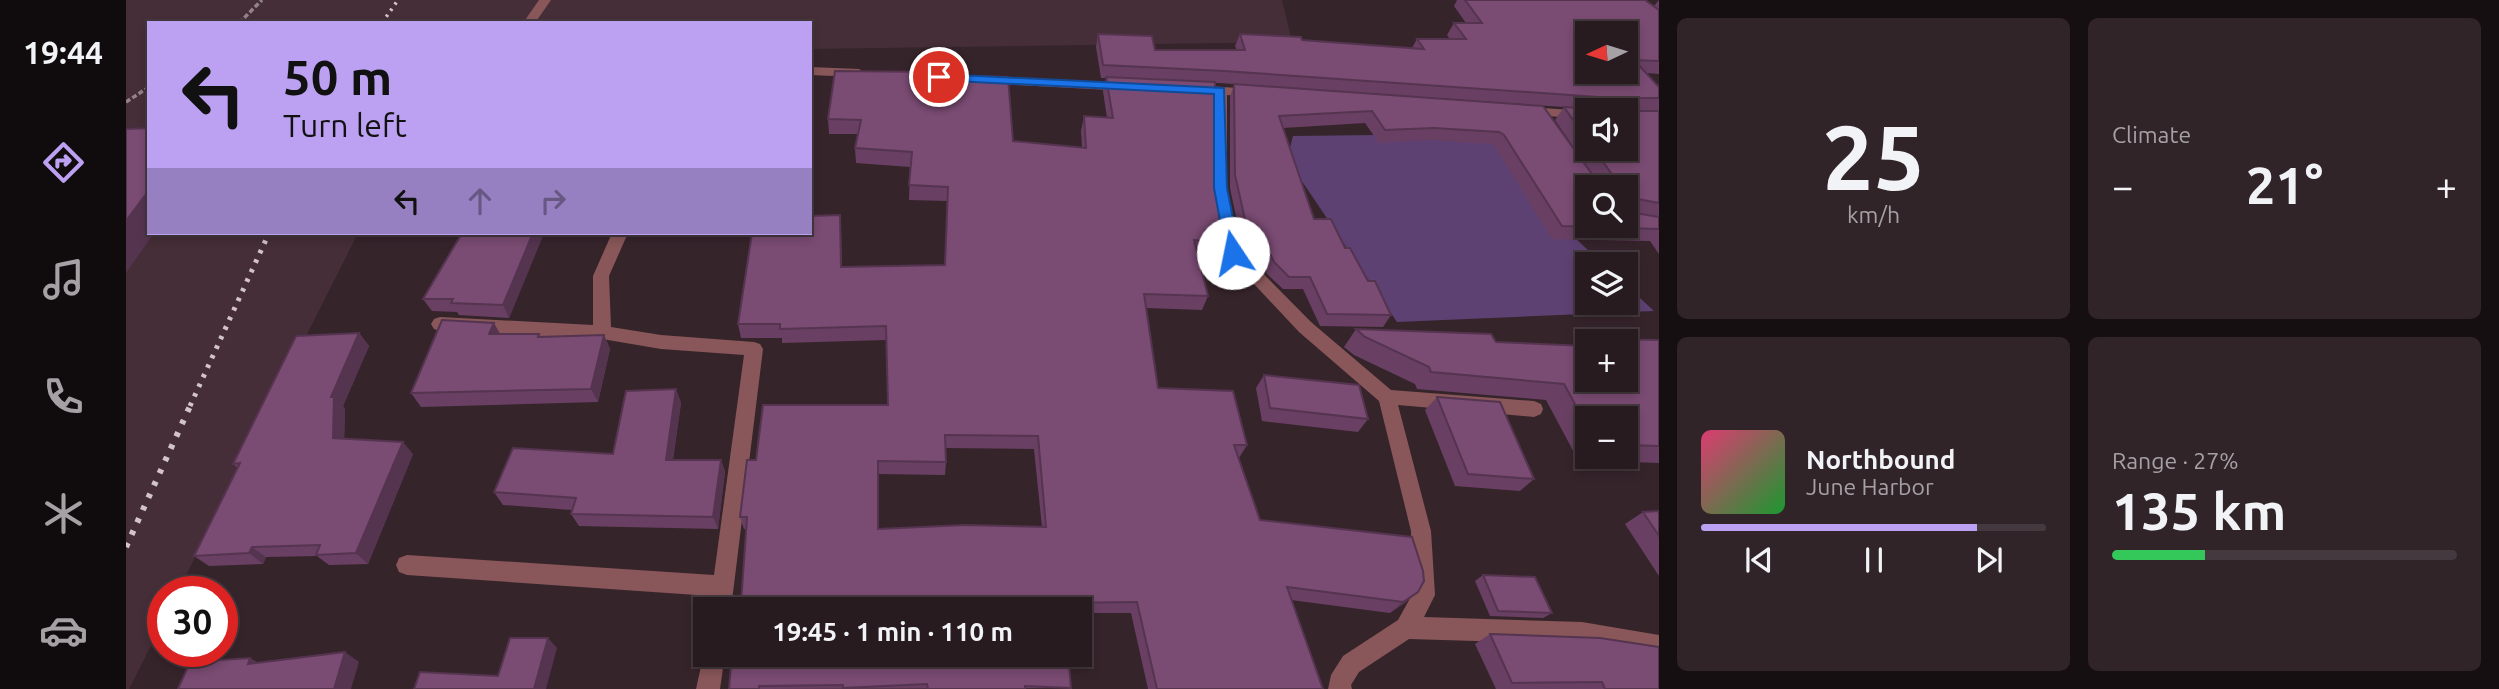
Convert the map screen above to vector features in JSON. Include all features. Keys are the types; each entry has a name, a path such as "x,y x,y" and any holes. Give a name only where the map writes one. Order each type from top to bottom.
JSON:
{"street":[{"path":"530,21 545,0"},
{"path":"812,71 877,74"},
{"path":"971,79 1144,88"},
{"path":"1182,89 1273,94"},
{"path":"1220,90 1220,188 1233,253 1305,327 1387,397 1421,531 1424,594 1406,628 1351,664 1339,683 1340,689"},
{"path":"1513,111 1544,118 1575,116"},
{"path":"602,332 601,276 619,235"},
{"path":"440,324 602,332 660,342 754,349 722,597"},
{"path":"1387,397 1534,409"},
{"path":"407,565 723,586"},
{"path":"1406,628 1582,633 1659,646"},
{"path":"708,689 712,667"}],"path":[{"path":"241,21 262,0"},
{"path":"126,102 147,88"}],"shaded area":[{"path":"126,0 1282,0 1292,42 812,49 812,21 147,21 147,235 357,235 186,576 147,576 147,654 129,689 126,689"},
{"path":"1460,134 1504,147 1545,210 1590,252 1575,252 1575,314 1397,322 1287,159 1293,136"},
{"path":"1638,296 1654,311 1638,312"}],"building":[{"path":"1465,0 1645,0 1659,10 1659,61 1638,60 1638,21 1575,21 1575,84 1638,84 1638,64 1659,87 1659,98 1598,98 1103,65 1098,34 1152,36 1155,50 1245,50 1240,34 1424,49 1417,39 1466,39 1454,23 1482,23"},
{"path":"835,71 934,72 934,75 1008,77 1013,141 1086,148 1084,116 1113,118 1106,77 1215,82 1216,173 1231,242 1194,240 1208,296 1144,294 1158,388 1233,391 1247,445 1234,445 1260,520 1412,537 1423,571 1424,581 1418,592 1403,602 1287,587 1323,689 1157,689 1137,602 1092,603 1092,597 741,597 747,517 740,517 747,460 756,460 763,405 888,405 886,326 780,329 780,324 738,324 752,235 812,235 812,216 840,215 841,267 945,265 948,187 909,185 912,152 855,148 861,120 828,119","holes":["945,435 1038,436 1046,527 965,525 878,529 878,461 946,462"]},
{"path":"1234,84 1543,106 1575,150 1575,161 1583,161 1593,175 1575,175 1575,226 1562,226 1504,135 1499,132 1434,128 1385,130 1372,111 1279,116 1314,219 1331,219 1345,248 1350,248 1368,281 1375,281 1391,315 1327,314 1310,277 1289,277 1274,262 1266,245 1257,245 1249,237 1235,175"},
{"path":"1564,107 1575,108 1575,123"},
{"path":"1638,111 1659,111 1659,203 1638,199 1638,175 1610,175 1602,161 1638,161"},
{"path":"147,128 147,193 126,221 126,129"},
{"path":"1638,214 1659,217 1659,229 1638,228"},
{"path":"461,235 532,235 503,305 451,303 453,299 423,299"},
{"path":"442,320 494,323 489,334 539,334 538,337 604,335 591,389 411,393"},
{"path":"1356,329 1491,334 1496,342 1575,345 1575,392 1638,392 1638,340 1659,340 1659,446 1638,445 1638,406 1576,406 1564,384 1431,372 1429,367 1365,337"},
{"path":"359,333 331,397 334,397 333,438 403,442 356,553 316,555 320,545 252,547 249,553 194,556 240,463 233,464 296,336"},
{"path":"1264,375 1359,385 1368,419 1270,408"},
{"path":"676,389 666,460 721,460 713,517 571,514 576,498 494,492 513,448 613,454 626,391"},
{"path":"1437,397 1500,402 1534,479 1468,474"},
{"path":"1659,511 1659,536 1643,512"},
{"path":"1483,575 1535,577 1552,613 1498,611"},
{"path":"1490,634 1600,638 1659,647 1659,689 1605,689 1602,682 1512,683"},
{"path":"510,638 548,638 534,689 414,689 420,672 498,676"},
{"path":"345,652 334,689 178,689 188,667 238,667 238,659 250,658 248,664"},
{"path":"731,667 1069,667 1071,688 1025,686 1025,689 928,689 927,684 843,688 843,685 759,686 759,689 729,689"}],"railway":[{"path":"383,21 398,0"},
{"path":"190,406 268,235"},
{"path":"126,547 191,404"}],"route":[{"path":"939,77 1220,90 1220,188 1233,253"}]}
